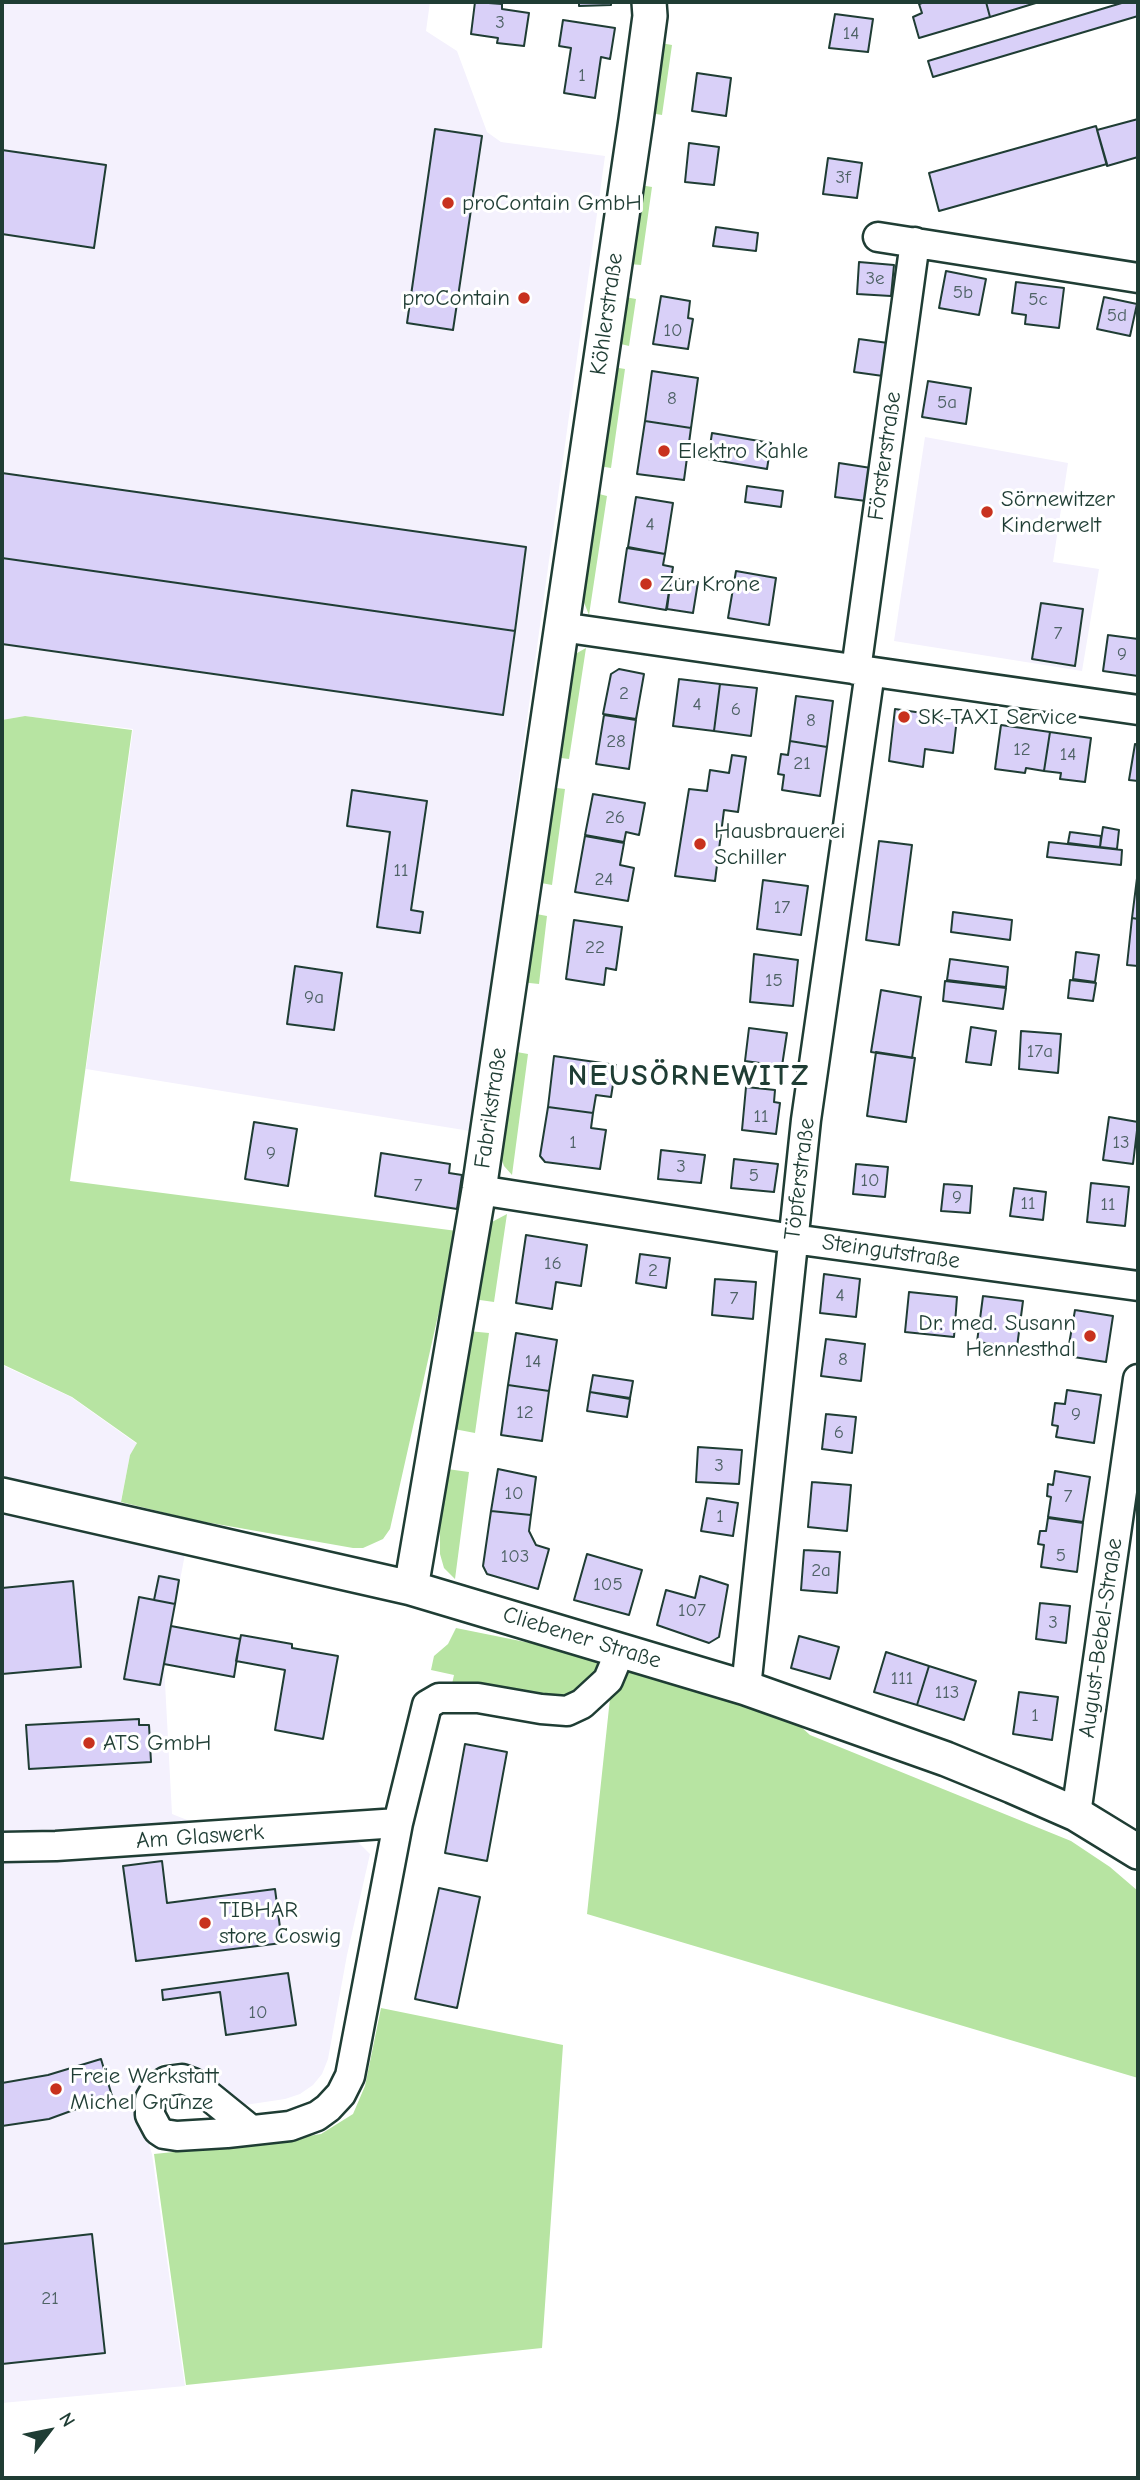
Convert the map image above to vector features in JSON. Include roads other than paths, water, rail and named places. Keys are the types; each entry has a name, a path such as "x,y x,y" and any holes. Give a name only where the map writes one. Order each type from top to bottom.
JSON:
{"street":[{"name":"Köhlerstraße","path":"561,627 636,120 650,16 649,2"},
{"path":"877,237 1138,278"},
{"name":"Försterstraße","path":"863,671 915,242"},
{"path":"561,627 1138,710"},
{"name":"Fabrikstraße","path":"411,1588 479,1190 561,627"},
{"name":"Töpferstraße","path":"746,1688 806,1120 863,671"},
{"name":"Steingutstraße","path":"479,1190 793,1239 1138,1286"},
{"name":"August-Bebel-Straße","path":"1076,1814 1127,1541 1138,1379"},
{"name":"Cliebener Straße","path":"2,1495 411,1588 746,1688 946,1759 1076,1814 1138,1852"},
{"path":"251,2130 290,2126 317,2116 341,2094 350,2076 398,1823 427,1705 439,1698 478,1698 568,1711 592,1696 608,1680 621,1649"},
{"name":"Am Glaswerk","path":"2,1847 65,1846 398,1823"}],"place":[{"name":"proContain GmbH","path":"448,203"},
{"name":"proContain","path":"524,298"},
{"name":"Elektro Kahle","path":"664,451"},
{"name":"Sörnewitzer Kinderwelt","path":"987,512"},
{"name":"Zur Krone","path":"646,584"},
{"name":"SK-TAXI Service","path":"904,717"},
{"name":"Hausbrauerei Schiller","path":"700,844"},
{"name":"Dr. med. Susann Hennesthal","path":"1090,1336"},
{"name":"ATS GmbH","path":"89,1743"},
{"name":"TIBHAR store Coswig","path":"205,1923"},
{"name":"Freie Werkstatt Michel Grunze","path":"56,2089"}],"district":[{"name":"NEUSÖRNEWITZ","path":"689,1077"}]}
